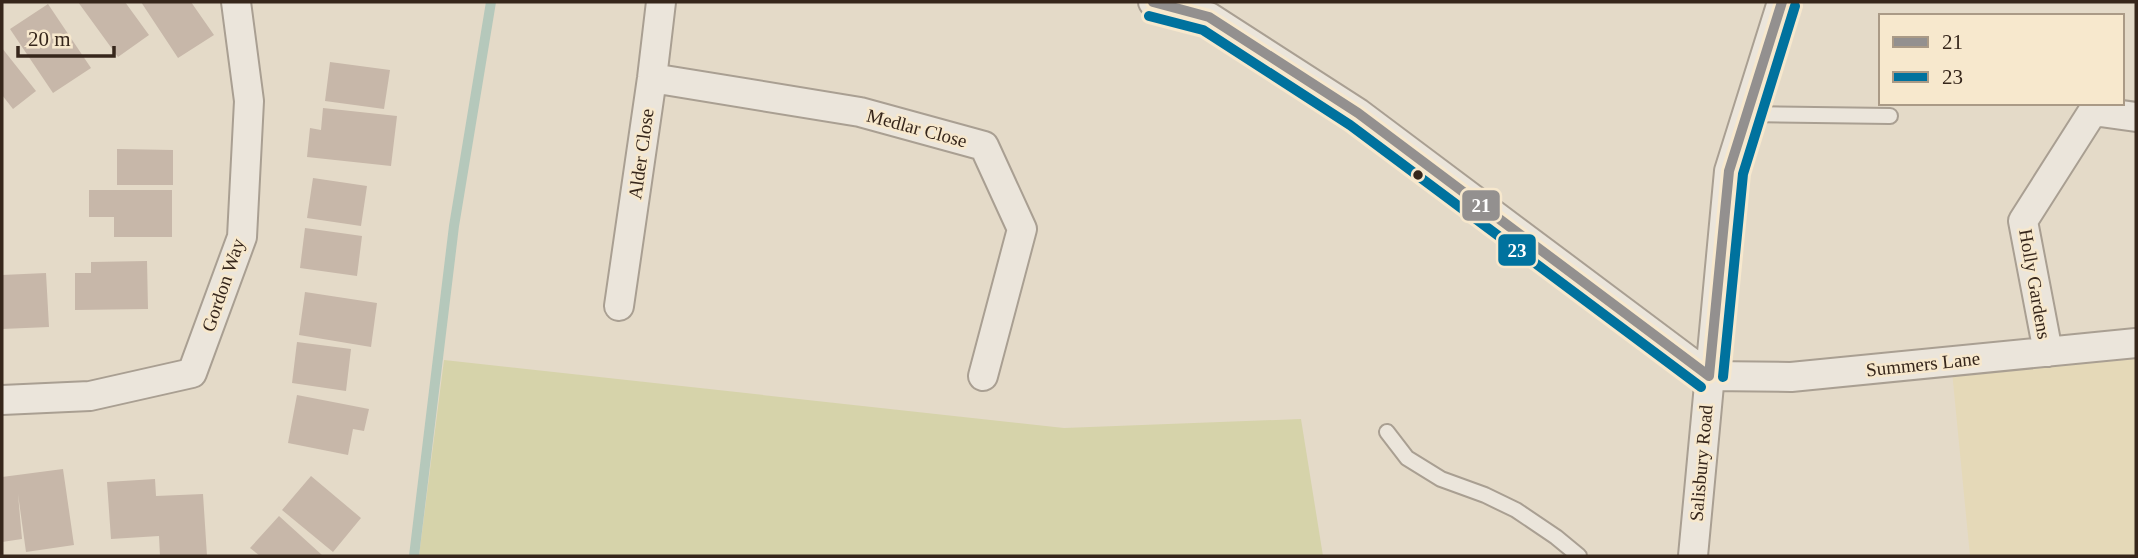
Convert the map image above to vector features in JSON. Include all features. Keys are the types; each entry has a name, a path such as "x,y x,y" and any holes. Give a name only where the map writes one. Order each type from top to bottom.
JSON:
{"street":[{"name":"Gordon Way","path":"2,400 90,397 192,373 242,237 249,101 236,2"},
{"name":"Alder Close","path":"619,306 652,78 660,2"},
{"path":"1153,2 1219,9 1709,376"},
{"name":"Salisbury Road","path":"1693,556 1729,171 1782,2"},
{"name":"Medlar Close","path":"652,78 860,112 984,146 1022,229 983,376"},
{"name":"Holly Gardens","path":"2048,352 2023,221 2093,111 2136,117"},
{"name":"Summers Lane","path":"1709,376 1791,377 2136,343"}],"lane":[{"path":"1747,114 1890,116"},
{"path":"1387,432 1407,458 1441,479 1516,510 1579,556"}],"shaded area":[{"path":"2136,343 2136,556 1970,556 1951,361"},
{"path":"444,360 1064,428 1301,419 1323,556 419,556"}],"building":[{"path":"78,2 125,2 149,35 118,57"},
{"path":"141,2 191,2 214,35 178,58"},
{"path":"48,4 91,68 53,93 10,29"},
{"path":"2,48 36,91 13,109 2,95"},
{"path":"330,62 390,70 384,109 325,101"},
{"path":"323,108 397,116 391,166 307,157 310,128 321,130"},
{"path":"117,149 173,150 173,185 117,185"},
{"path":"313,178 367,186 361,226 307,218"},
{"path":"89,190 172,190 172,237 114,237 114,217 89,217"},
{"path":"305,228 362,236 357,276 300,268"},
{"path":"147,261 148,309 75,310 75,273 91,273 91,262"},
{"path":"46,273 49,327 2,329 2,275"},
{"path":"305,292 377,303 371,347 299,335"},
{"path":"297,342 351,349 346,391 292,383"},
{"path":"297,395 369,409 364,431 353,429 348,455 288,443"},
{"path":"63,469 74,545 26,552 18,494 22,539 2,542 2,477"},
{"path":"311,476 361,518 333,552 282,510"},
{"path":"155,479 156,496 203,494 207,556 160,556 159,536 111,539 107,482"},
{"path":"279,516 322,555 260,556 250,548"}],"waterway":[{"path":"414,556 454,226 491,2"}],"transit line":[{"name":"21","path":"1153,2 1209,17 1358,113 1709,376"},
{"name":"21","path":"1709,376 1729,171 1782,2"},
{"name":"23","path":"1723,377 1743,174 1795,6"},
{"name":"23","path":"1149,16 1203,30 1350,125 1701,387"}]}
